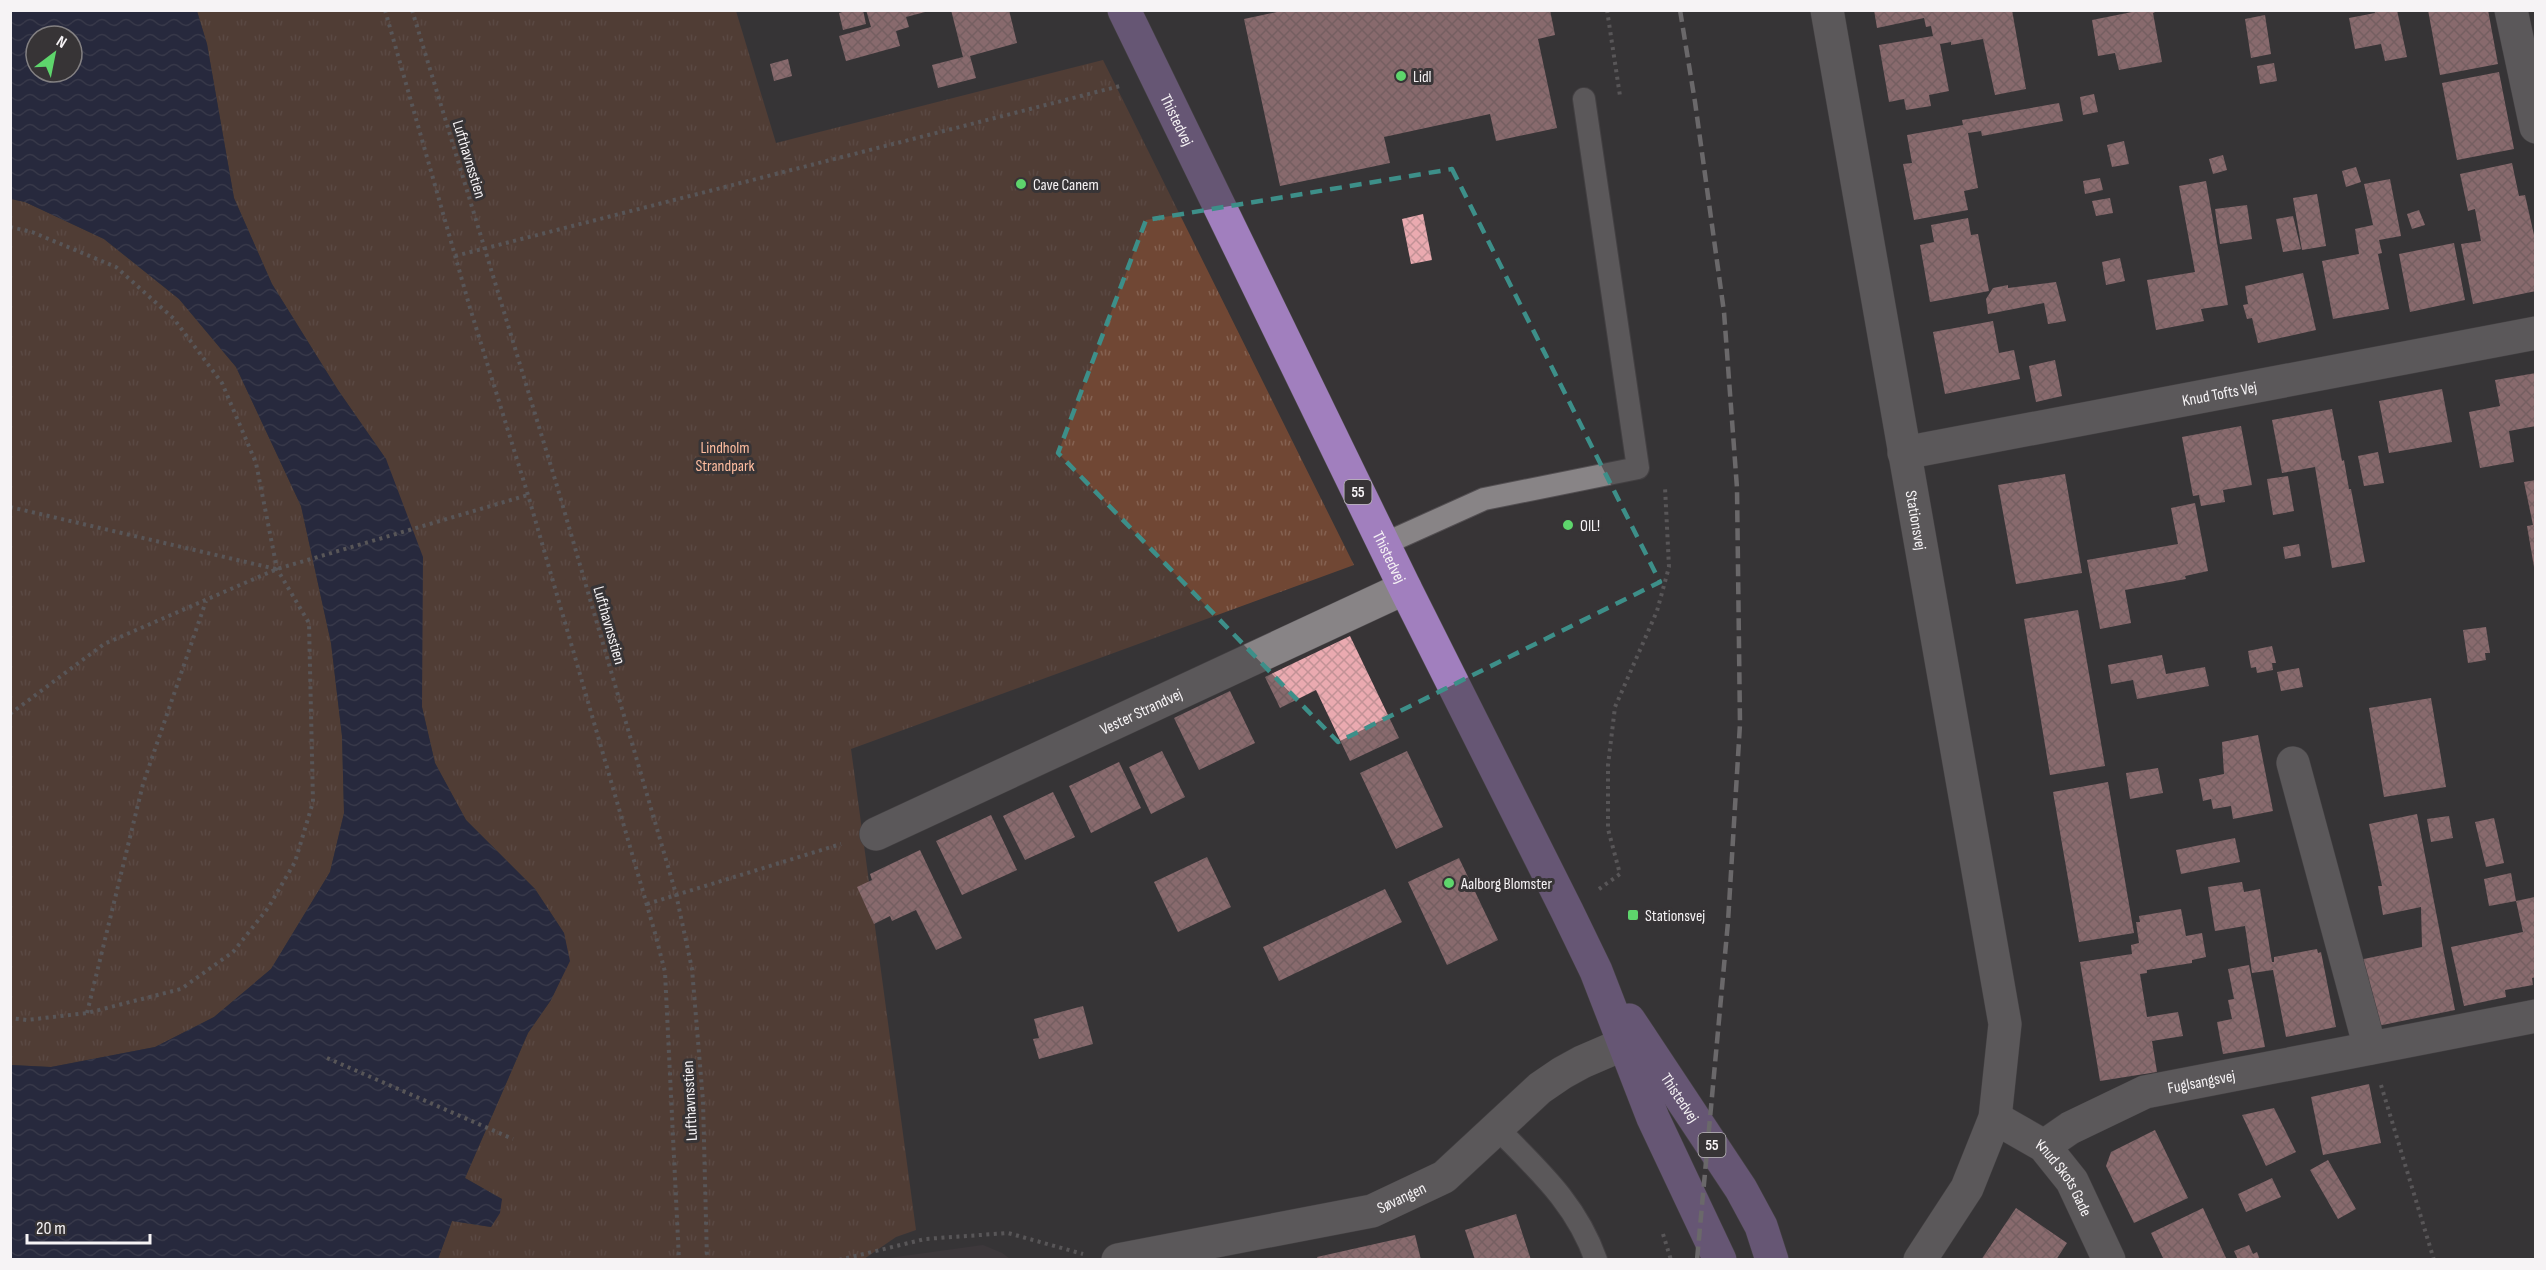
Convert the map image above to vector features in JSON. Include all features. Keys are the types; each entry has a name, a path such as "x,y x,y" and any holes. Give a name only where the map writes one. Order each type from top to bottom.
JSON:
{"main road":[{"name":"Thistedvej","path":"1124,10 1405,588 1632,1041 1741,1189 1761,1227 1772,1260"},
{"name":"Thistedvej","path":"1632,1041 1653,1118 1720,1260"}],"street":[{"name":"Stationsvej","path":"1827,10 2005,1024 1995,1118 1968,1188 1920,1260"},
{"path":"2511,10 2535,127"},
{"name":"Knud Tofts Vej","path":"1904,453 2535,333"},
{"name":"Vester Strandvej","path":"876,834 1405,588"},
{"path":"2293,764 2370,1048"},
{"name":"Fuglsangsvej","path":"2044,1146 2070,1128 2145,1092 2535,1016"},
{"name":"Søvangen","path":"1103,1258 1372,1211 1443,1177 1540,1088 1562,1073 1632,1041"},
{"name":"Knud Skots Gade","path":"1995,1118 2044,1146 2072,1181 2109,1260"}],"lane":[{"path":"1384,544 1484,499 1638,468 1584,99"},
{"path":"1497,1128 1564,1197 1588,1237 1596,1260"}],"path":[{"path":"385,10 455,256 528,495 647,904 664,972 678,1260"},
{"name":"Lufthavnsstien","path":"412,10 557,486 676,894 692,969 703,1101 707,1260"},
{"path":"1608,10 1621,106"},
{"path":"455,256 1155,77"},
{"path":"10,228 32,232 116,267 174,319 222,383 256,463 277,569 309,623 313,802 295,862 268,908 232,952 198,977 181,989 87,1013 27,1020 10,1018"},
{"path":"1567,911 1620,874 1608,829 1608,765 1615,706 1657,611 1669,567 1665,484"},
{"path":"10,714 104,644 277,569 528,495"},
{"path":"10,507 277,569"},
{"path":"87,1013 142,784 206,600"},
{"path":"647,904 876,834"},
{"path":"2370,1048 2434,1260"},
{"path":"327,1058 513,1139"},
{"path":"838,1260 925,1239 1008,1233 1103,1258"}],"highlighted area":[{"path":"1452,169 1660,582 1338,742 1058,453 1146,220"}],"shaded area":[{"path":"983,1245 1010,1259 882,1259"}],"green space":[{"name":"Lindholm Strandpark","path":"197,11 736,11 776,143 1103,60 1354,565 851,749 916,1230 896,1237 864,1259 438,1259 452,1221 491,1227 502,1199 465,1178 528,1033 551,1000 569,961 564,933 535,889 466,820 435,763 422,707 421,637 386,459 338,390 272,284 234,198 207,44"},
{"path":"11,199 25,202 104,239 179,299 236,367 301,506 331,643 342,736 344,813 330,872 271,969 214,1017 155,1047 51,1067 11,1065"}],"water":[{"path":"10,11 197,11 207,44 234,198 272,284 338,390 386,459 423,557 422,707 435,763 466,820 535,889 564,933 570,961 551,1000 528,1033 465,1178 502,1199 500,1213 491,1227 452,1221 438,1259 11,1259 11,1065 51,1067 155,1047 214,1017 271,969 330,872 344,813 342,736 331,643 301,506 236,367 179,299 104,239 25,202 11,199"}],"building":[{"path":"848,10 863,10 866,24 843,30 839,13"},
{"path":"866,10 929,11 906,17 909,27 896,31 900,46 846,61 839,36 871,27"},
{"path":"951,10 1009,10 1017,43 970,56 976,78 938,88 932,65 963,57"},
{"name":"Lidl","path":"1286,10 1550,10 1555,35 1538,39 1557,128 1496,141 1490,114 1384,137 1390,163 1280,186 1244,19"},
{"path":"1874,10 2012,10 2026,89 1995,95 1983,39 1951,45 1951,42 1940,44 1949,91 1929,95 1931,106 1906,110 1904,99 1889,102 1879,45 1933,36 1931,26 1926,27 1924,18 1877,28"},
{"path":"2142,10 2159,10 2153,13 2162,62 2119,70 2115,53 2098,56 2092,20"},
{"path":"2374,10 2397,10 2407,57 2385,61 2381,44 2355,49 2349,18 2375,13"},
{"path":"2428,10 2488,10 2498,64 2440,75"},
{"path":"2265,15 2271,54 2251,58 2245,19"},
{"path":"788,59 792,76 774,81 770,64"},
{"path":"2274,63 2277,81 2260,84 2257,66"},
{"path":"2499,72 2514,149 2457,160 2442,83"},
{"path":"2094,94 2098,112 2083,115 2080,97"},
{"path":"2059,103 2063,121 1982,136 1981,131 1968,133 1978,188 1964,191 1968,210 1914,220 1903,164 1912,163 1907,135 1963,125 1962,120"},
{"path":"2124,141 2129,164 2112,167 2107,145"},
{"path":"2223,155 2227,170 2213,174 2209,159"},
{"path":"2512,163 2519,196 2525,195 2536,244 2536,291 2473,304 2461,244 2481,241 2475,209 2468,211 2460,174"},
{"path":"2356,167 2361,182 2346,187 2342,171"},
{"path":"2100,178 2103,190 2085,194 2083,181"},
{"path":"2390,179 2401,236 2379,240 2382,253 2378,254 2389,309 2333,319 2322,261 2359,254 2355,229 2373,225 2364,184"},
{"path":"2206,181 2228,305 2201,309 2204,321 2156,330 2147,280 2195,272 2179,186"},
{"path":"2317,194 2326,246 2302,250 2293,198"},
{"path":"2110,198 2113,213 2096,216 2092,201"},
{"path":"2247,205 2252,239 2220,244 2215,209"},
{"path":"2419,210 2425,225 2412,229 2407,214"},
{"path":"1423,214 1432,260 1411,264 1402,219"},
{"path":"2293,216 2301,249 2283,252 2276,219"},
{"path":"1968,218 1971,235 1978,234 1989,291 1930,302 1920,245 1934,242 1931,225"},
{"path":"2454,243 2465,300 2410,312 2399,254"},
{"path":"2120,258 2125,281 2106,285 2102,262"},
{"path":"2303,273 2316,330 2258,343 2252,318 2247,319 2243,305 2248,304 2245,286"},
{"path":"2056,282 2066,321 2048,324 2044,303 1988,314 1986,299 1993,288"},
{"path":"1993,321 1999,353 2014,350 2020,379 1945,394 1933,332"},
{"path":"2055,360 2062,396 2036,402 2029,366"},
{"path":"2536,373 2536,426 2509,431 2514,462 2480,468 2469,412 2500,406 2495,380"},
{"path":"2442,389 2452,442 2389,453 2379,401"},
{"path":"2332,409 2365,562 2332,568 2315,467 2282,473 2272,420"},
{"path":"2241,426 2252,485 2223,490 2225,502 2201,506 2199,495 2193,496 2182,437"},
{"path":"2378,452 2384,483 2364,486 2358,456"},
{"path":"2065,474 2082,573 2016,584 1998,485"},
{"path":"2288,476 2294,511 2273,515 2267,479"},
{"path":"2536,480 2536,567 2534,567 2527,526 2533,525 2524,482"},
{"path":"2195,503 2208,571 2185,576 2186,579 2125,590 2131,623 2100,629 2087,560 2178,544 2171,508"},
{"path":"2299,544 2301,556 2285,559 2283,547"},
{"path":"2078,610 2105,766 2050,775 2024,619"},
{"path":"2486,627 2490,653 2485,653 2486,660 2468,663 2463,630"},
{"path":"1350,636 1399,738 1350,761 1316,690 1280,708 1265,677"},
{"path":"2272,646 2276,663 2272,663 2273,670 2257,673 2256,667 2251,668 2248,651"},
{"path":"2162,655 2166,674 2205,667 2209,686 2137,699 2133,680 2111,684 2108,665"},
{"path":"2299,668 2303,687 2281,691 2277,672"},
{"path":"1230,691 1255,743 1199,770 1174,718"},
{"path":"2431,698 2446,787 2384,797 2369,708"},
{"path":"2258,735 2273,811 2233,819 2231,806 2213,809 2211,799 2203,801 2199,779 2224,774 2222,742"},
{"path":"1162,751 1185,797 1151,814 1129,767"},
{"path":"1407,751 1443,827 1396,849 1360,773"},
{"path":"1119,762 1141,808 1091,833 1069,786"},
{"path":"2158,768 2163,793 2130,799 2126,773"},
{"path":"2108,782 2134,933 2079,942 2053,792"},
{"path":"1053,792 1075,837 1025,860 1003,816"},
{"path":"2417,814 2455,1010 2368,1028 2354,961 2422,947 2421,907 2383,915 2378,886 2382,886 2369,824"},
{"path":"991,815 1017,870 962,895 936,841"},
{"path":"2449,816 2453,838 2431,842 2427,819"},
{"path":"2494,818 2504,863 2486,867 2475,822"},
{"path":"2235,838 2240,862 2181,874 2176,850"},
{"path":"920,850 962,938 936,950 916,910 892,921 890,916 874,924 857,887 872,880 870,874"},
{"path":"1207,857 1231,907 1178,932 1154,882"},
{"path":"1459,858 1498,940 1447,965 1408,882"},
{"path":"2511,873 2516,901 2489,906 2484,879"},
{"path":"2242,882 2244,892 2260,889 2272,962 2274,962 2274,957 2317,949 2318,953 2321,952 2336,1027 2286,1037 2273,970 2252,973 2245,926 2215,931 2208,887"},
{"path":"1385,889 1402,922 1279,981 1263,947"},
{"path":"2535,897 2536,977 2532,978 2533,985 2505,990 2506,997 2464,1006 2451,947 2523,932 2516,901"},
{"path":"2181,909 2186,936 2202,933 2206,957 2192,960 2192,963 2147,970 2147,973 2140,974 2147,1017 2178,1012 2183,1036 2152,1041 2157,1072 2100,1081 2080,962 2132,954 2131,945 2139,943 2136,922 2140,922 2139,916"},
{"path":"2249,965 2265,1047 2223,1054 2217,1022 2232,1019 2228,1000 2234,999 2228,969"},
{"path":"1083,1006 1093,1044 1039,1059 1033,1039 1039,1038 1034,1019"},
{"path":"2369,1084 2381,1143 2323,1155 2311,1097"},
{"path":"2274,1108 2296,1152 2266,1166 2242,1115"},
{"path":"2155,1130 2188,1198 2134,1223 2106,1166 2111,1152"},
{"path":"2328,1160 2356,1209 2338,1219 2310,1170"},
{"path":"2272,1178 2281,1197 2246,1212 2238,1194"},
{"path":"2016,1208 2067,1243 2056,1260 1981,1260"},
{"path":"2203,1208 2227,1260 2164,1260 2151,1233"},
{"path":"1516,1214 1531,1260 1475,1260 1465,1230"},
{"path":"1415,1235 1421,1260 1318,1260 1317,1257"},
{"path":"2249,1245 2253,1254 2257,1252 2260,1260 2238,1260 2234,1251"}],"railway":[{"path":"1680,10 1724,312 1737,488 1740,724 1728,922 1697,1260"}],"place":[{"name":"Lidl","path":"1401,76"},
{"name":"Cave Canem","path":"1021,184"},
{"name":"OIL!","path":"1568,525"},
{"name":"Aalborg Blomster","path":"1449,883"},
{"name":"Stationsvej","path":"1633,915"}]}
